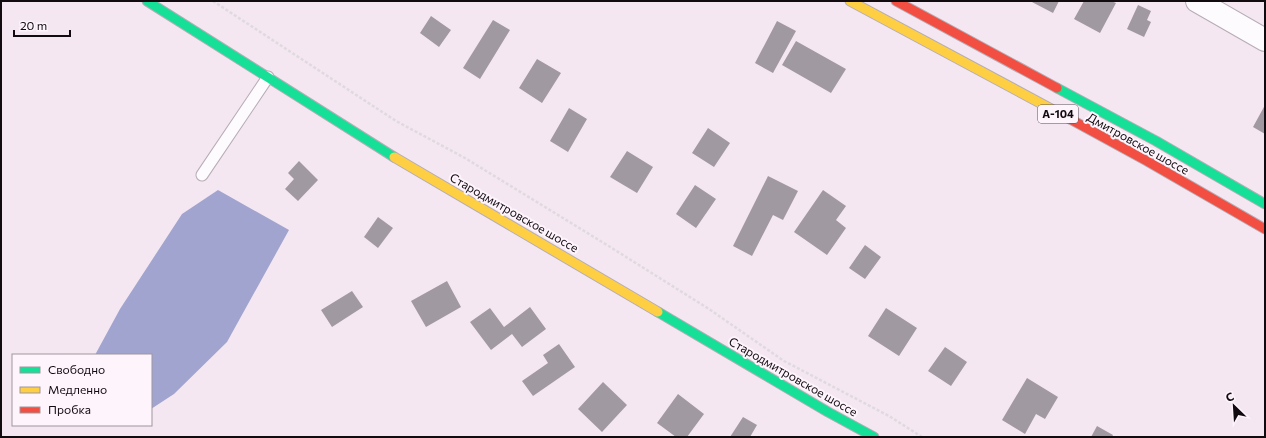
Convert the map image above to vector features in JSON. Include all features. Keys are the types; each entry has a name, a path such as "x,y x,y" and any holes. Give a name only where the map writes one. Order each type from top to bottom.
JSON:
{"main road":[{"name":"Стародмитровское шоссе","path":"147,1 403,162 821,408 874,437"},
{"name":"Дмитровское шоссе","path":"850,1 1147,162 1265,229"},
{"name":"Дмитровское шоссе","path":"896,1 1156,141 1265,204"}],"street":[{"path":"1197,1 1265,40"}],"lane":[{"path":"202,175 268,77"}],"path":[{"path":"213,1 290,50 396,121 465,158 607,245 709,309 784,360 889,416 922,437"}],"water":[{"path":"218,190 289,230 227,342 174,394 152,408 152,354 96,354 120,309 182,214"}],"building":[{"path":"1030,1 1059,1 1053,13"},
{"path":"1084,1 1111,1 1116,3 1100,33 1074,19"},
{"path":"1138,5 1151,11 1147,20 1151,22 1144,37 1127,29"},
{"path":"431,16 451,30 439,47 420,33"},
{"path":"493,20 510,30 480,79 463,68"},
{"path":"777,21 796,31 773,73 755,63"},
{"path":"796,41 846,69 831,93 782,65"},
{"path":"537,59 561,73 542,103 519,88"},
{"path":"1265,105 1265,134 1253,127"},
{"path":"569,108 587,119 568,152 550,141"},
{"path":"708,128 730,143 714,167 692,153"},
{"path":"627,151 653,167 637,193 610,177"},
{"path":"299,161 318,180 298,201 285,189 294,179 288,173"},
{"path":"768,176 798,191 783,220 773,215 752,256 733,246"},
{"path":"695,185 716,199 696,228 676,214"},
{"path":"823,190 846,206 836,220 846,228 827,255 794,232"},
{"path":"378,217 393,228 378,248 364,237"},
{"path":"865,245 881,257 865,279 849,268"},
{"path":"447,281 461,307 426,327 411,301"},
{"path":"352,291 363,307 332,327 321,310"},
{"path":"530,307 546,329 522,347 512,334 491,350 470,322 490,308 504,327"},
{"path":"886,308 917,328 899,356 868,336"},
{"path":"559,344 575,367 533,396 522,381 548,363 543,355"},
{"path":"945,347 967,362 951,386 928,371"},
{"path":"1027,378 1058,397 1045,419 1036,414 1025,434 1002,420"},
{"path":"603,382 627,405 602,432 578,409"},
{"path":"678,394 704,414 687,437 676,437 657,423"},
{"path":"743,417 757,425 750,437 730,437"},
{"path":"1097,426 1113,435 1112,437 1091,437"}],"traffic: fast":[{"path":"147,1 394,157"},
{"path":"1057,88 1156,141 1265,204"},
{"path":"658,312 828,412 874,437"}],"traffic: slow":[{"path":"850,1 1070,119"},
{"path":"394,157 658,312"}],"traffic: jam":[{"path":"896,1 1057,88"},
{"path":"1070,119 1147,161 1265,229"}]}
